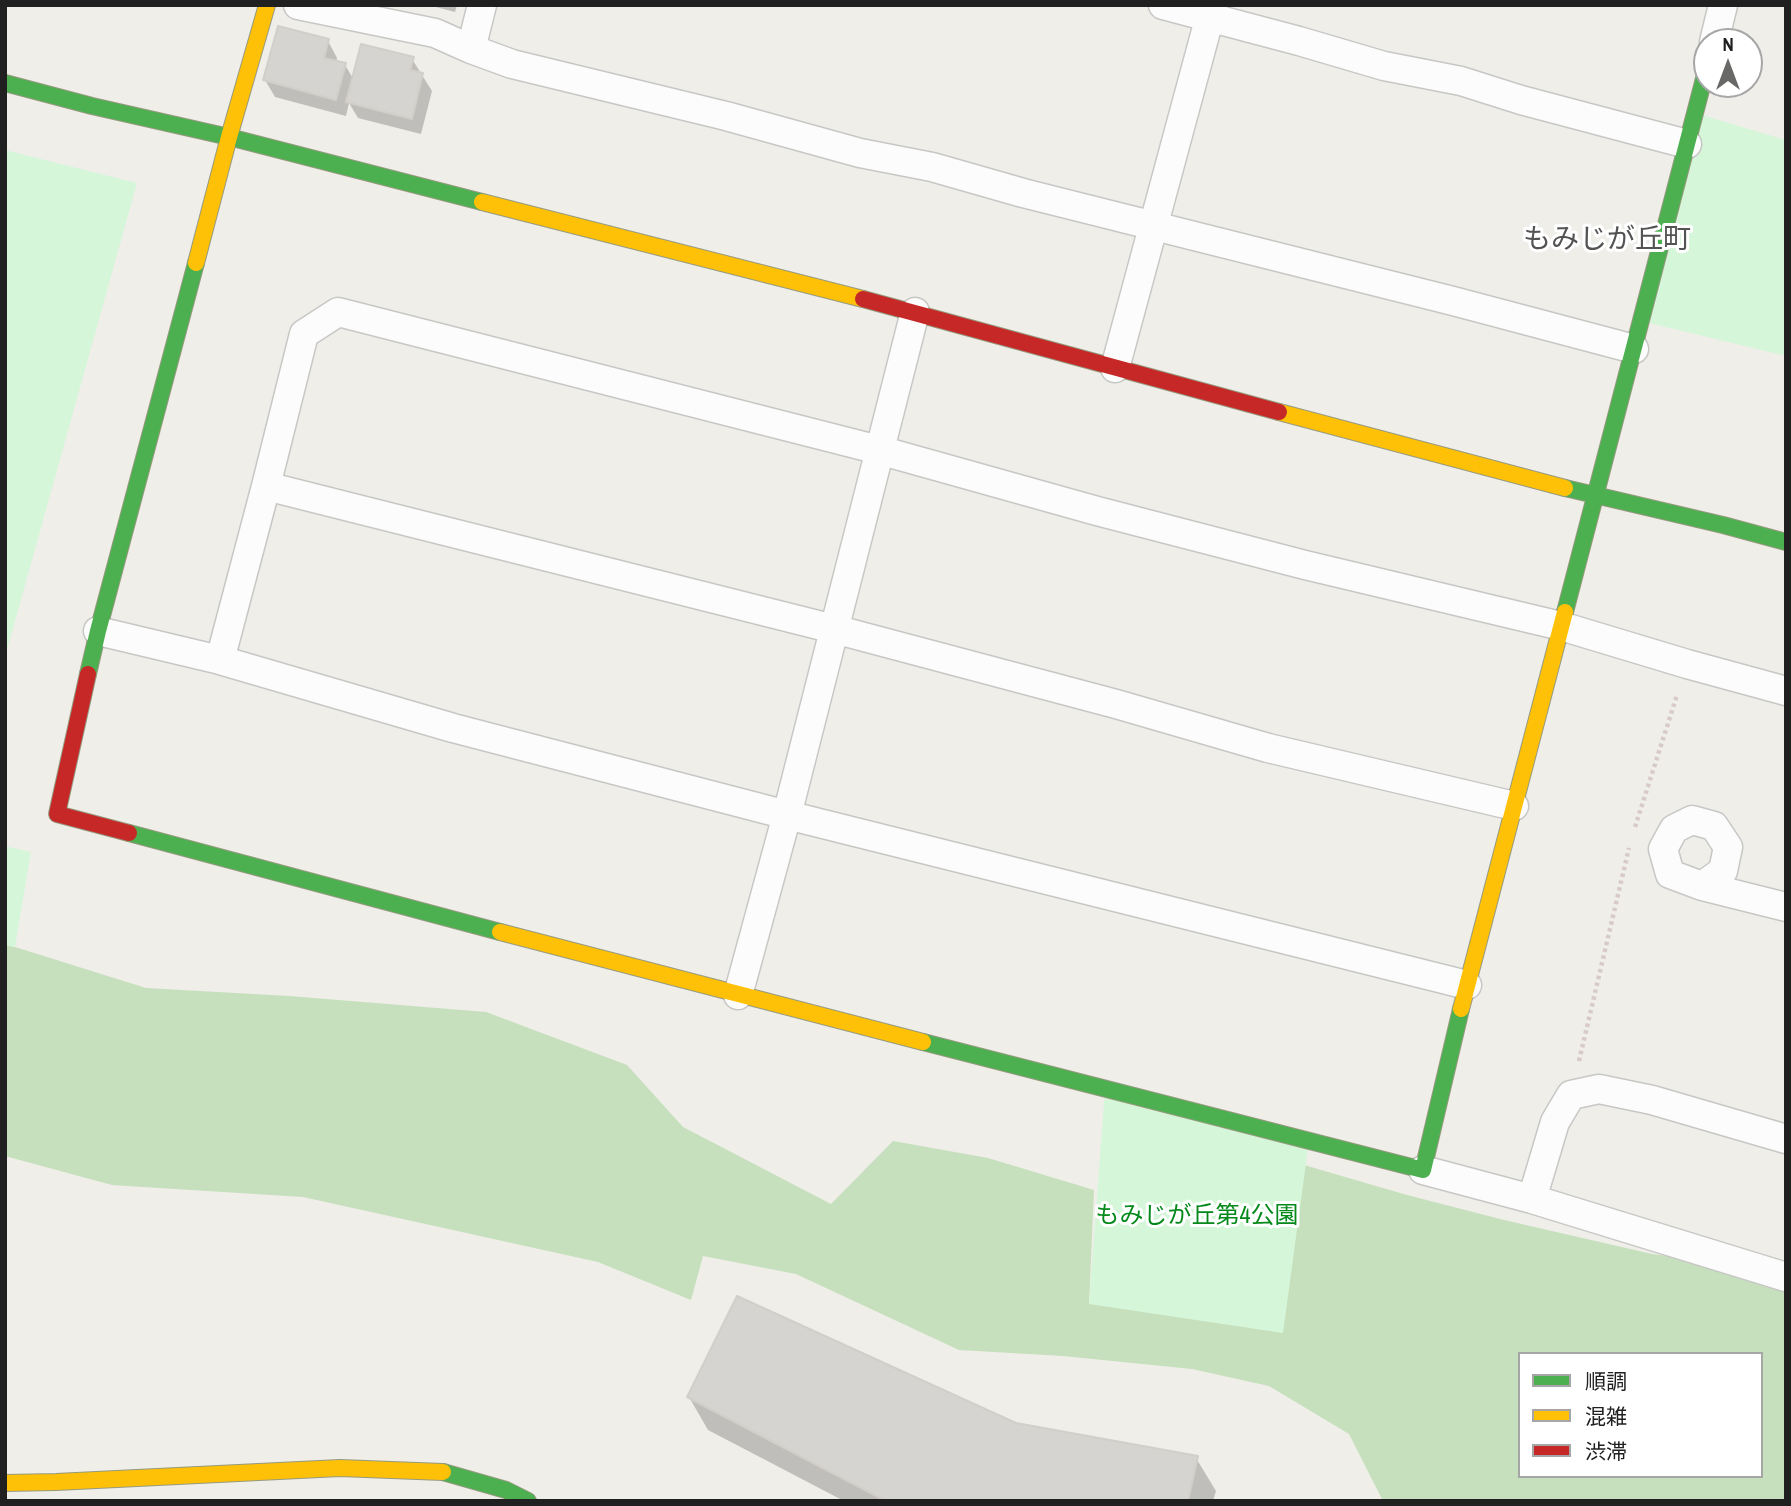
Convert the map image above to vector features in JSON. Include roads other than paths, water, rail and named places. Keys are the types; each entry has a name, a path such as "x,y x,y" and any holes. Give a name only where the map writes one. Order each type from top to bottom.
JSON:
{"street":[{"path":"267,5 97,631 57,814 738,995 1532,1199 1786,1277"},
{"path":"298,5 435,33 512,64 726,116 859,153 932,167 1023,193 1634,349"},
{"path":"471,49 482,5"},
{"path":"1163,5 1211,11 1384,66 1461,81 1521,100 1687,144"},
{"path":"1717,28 1723,5"},
{"path":"1115,368 1211,11"},
{"path":"5,83 229,137 915,313 1595,496 1786,542"},
{"path":"1423,1170 1466,985 1699,98"},
{"path":"220,660 304,334 338,312 879,450 1292,562 1561,626 1786,691"},
{"path":"738,995 787,815 915,313"},
{"path":"266,486 834,629 1116,704 1268,748 1514,806"},
{"path":"97,631 220,660 453,728 787,815 1466,985"},
{"path":"1702,886 1786,907"},
{"path":"1532,1199 1555,1122 1571,1095 1599,1089 1626,1094 1786,1139"},
{"path":"5,1483 352,1468 439,1471 506,1490 528,1501"}],"district":[{"name":"もみじが丘町","path":"1607,240"}],"park label":[{"name":"もみじが丘第4公園","path":"1197,1217"}]}
